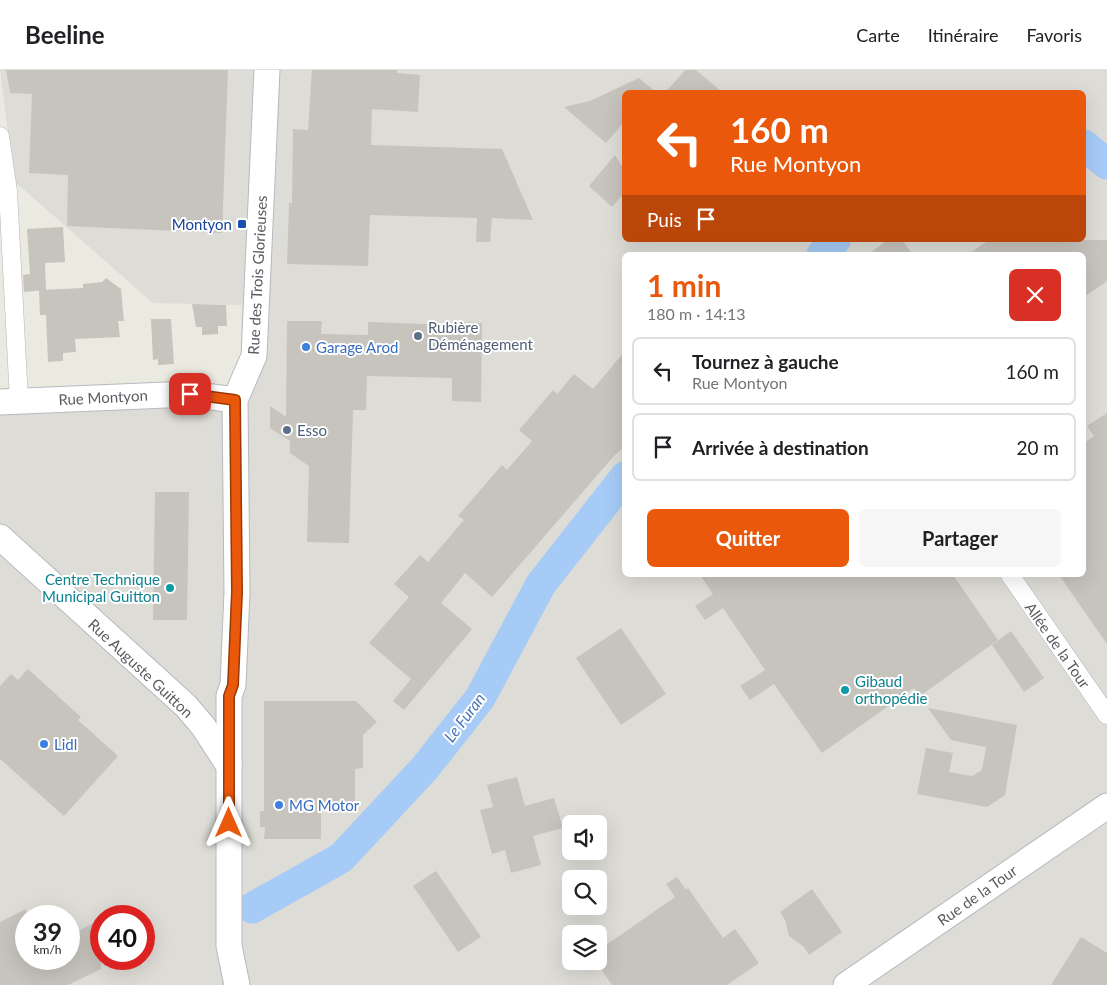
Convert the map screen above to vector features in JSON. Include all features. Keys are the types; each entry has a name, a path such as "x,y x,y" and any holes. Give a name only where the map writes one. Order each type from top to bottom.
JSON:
{"street":[{"name":"Rue des Trois Glorieuses","path":"237,985 229,946 229,696 233,685 237,592 235,400 254,356 267,70"},
{"path":"0,136 8,191 10,401"},
{"name":"Rue Montyon","path":"10,401 190,394 235,400"},
{"name":"Rue Auguste Guitton","path":"0,537 186,706 203,726 229,766"},
{"name":"Allée de la Tour","path":"1011,577 1107,715"},
{"path":"186,706 208,705 229,696"},
{"name":"Rue de la Tour","path":"846,985 1107,806"}],"shaded area":[{"path":"0,70 1107,70 1107,985 0,985 0,411 240,396 242,305 153,303 14,181"}],"building":[{"path":"6,70 228,70 222,233 67,226 68,175 29,173 32,94 10,93"},
{"path":"312,70 397,70 397,73 420,75 418,112 372,109 371,145 502,149 533,220 492,218 490,242 476,242 477,218 370,215 368,266 287,264 289,203 292,203 293,129 308,130"},
{"path":"685,70 696,70 720,90 668,90"},
{"path":"639,78 654,90 622,90 622,124 606,143 564,107 590,101"},
{"path":"615,155 622,166 622,195 612,207 589,186"},
{"path":"63,227 65,262 45,263 46,290 24,292 23,275 30,274 27,229"},
{"path":"1086,240 1107,240 1107,281 1086,296 1086,252 971,252 986,242 1086,242"},
{"path":"885,242 903,242 911,252 871,252"},
{"path":"106,278 121,289 124,321 118,321 120,337 75,339 76,352 63,353 63,361 48,362 46,315 40,315 39,290 83,288 83,284 102,282"},
{"path":"192,304 226,305 227,326 218,326 218,334 202,335 202,327 196,327"},
{"path":"151,319 171,319 174,364 158,365 158,359 153,360"},
{"path":"287,321 322,321 321,334 368,335 368,322 453,325 453,322 482,323 481,402 452,401 452,378 367,376 366,410 353,410 349,543 307,542 309,466 290,453 290,441 270,428 270,406 286,417"},
{"path":"622,355 622,449 492,597 465,573 441,603 472,629 404,710 393,701 411,679 369,643 409,597 394,584 420,555 428,562 464,520 458,516 502,465 507,470 532,441 519,430 553,390 557,394 574,374 593,389"},
{"path":"1107,413 1107,644 1060,577 1086,577 1086,442 1094,436 1087,426"},
{"name":"Centre Technique Municipal Guitton","path":"155,492 189,492 187,620 153,620"},
{"name":"Gibaud orthopédie","path":"701,577 954,577 998,640 920,696 914,688 822,753 774,684 750,700 740,686 765,670 723,608 705,620 695,606 713,594"},
{"path":"621,628 666,694 621,725 576,658"},
{"path":"1011,631 1044,678 1024,692 992,645"},
{"name":"Lidl","path":"28,669 81,717 78,720 118,756 64,816 0,759 0,686 11,674 18,680"},
{"path":"264,701 356,701 377,722 363,735 363,768 355,769 355,802 321,803 321,839 264,839 265,827 260,827 260,811 264,811"},
{"path":"928,708 1017,725 1005,795 987,807 917,794 926,748 953,753 949,772 972,776 982,770 986,747 951,740"},
{"path":"517,777 525,806 554,798 562,828 533,836 541,865 511,873 505,850 492,854 480,810 493,807 487,785"},
{"path":"436,871 481,937 458,952 413,886"},
{"path":"677,877 686,890 688,888 723,938 735,929 759,963 727,985 612,985 602,970 607,970 607,944 675,897 666,884"},
{"path":"812,889 842,932 809,955 804,947 789,936 785,920 780,912"},
{"path":"15,914 15,970 80,970 80,930 90,925 90,970 99,970 68,985 0,985 0,922"},
{"path":"1081,937 1107,953 1107,985 1051,985"}],"waterway":[{"name":"Le Furan","path":"1086,147 1107,164"},
{"name":"Le Furan","path":"825,252 833,242"},
{"name":"Le Furan","path":"252,908 341,858 424,769 480,698 541,584 622,481"}],"place":[{"name":"Montyon","path":"242,224"},
{"name":"Rubière Déménagement","path":"418,336"},
{"name":"Garage Arod","path":"306,347"},
{"name":"Esso","path":"287,430"},
{"name":"Centre Technique Municipal Guitton","path":"170,588"},
{"name":"Gibaud orthopédie","path":"845,690"},
{"name":"Lidl","path":"44,744"},
{"name":"MG Motor","path":"279,805"}],"route":[{"path":"190,394 235,400 237,446 237,592 233,685 229,696 229,823"}]}
